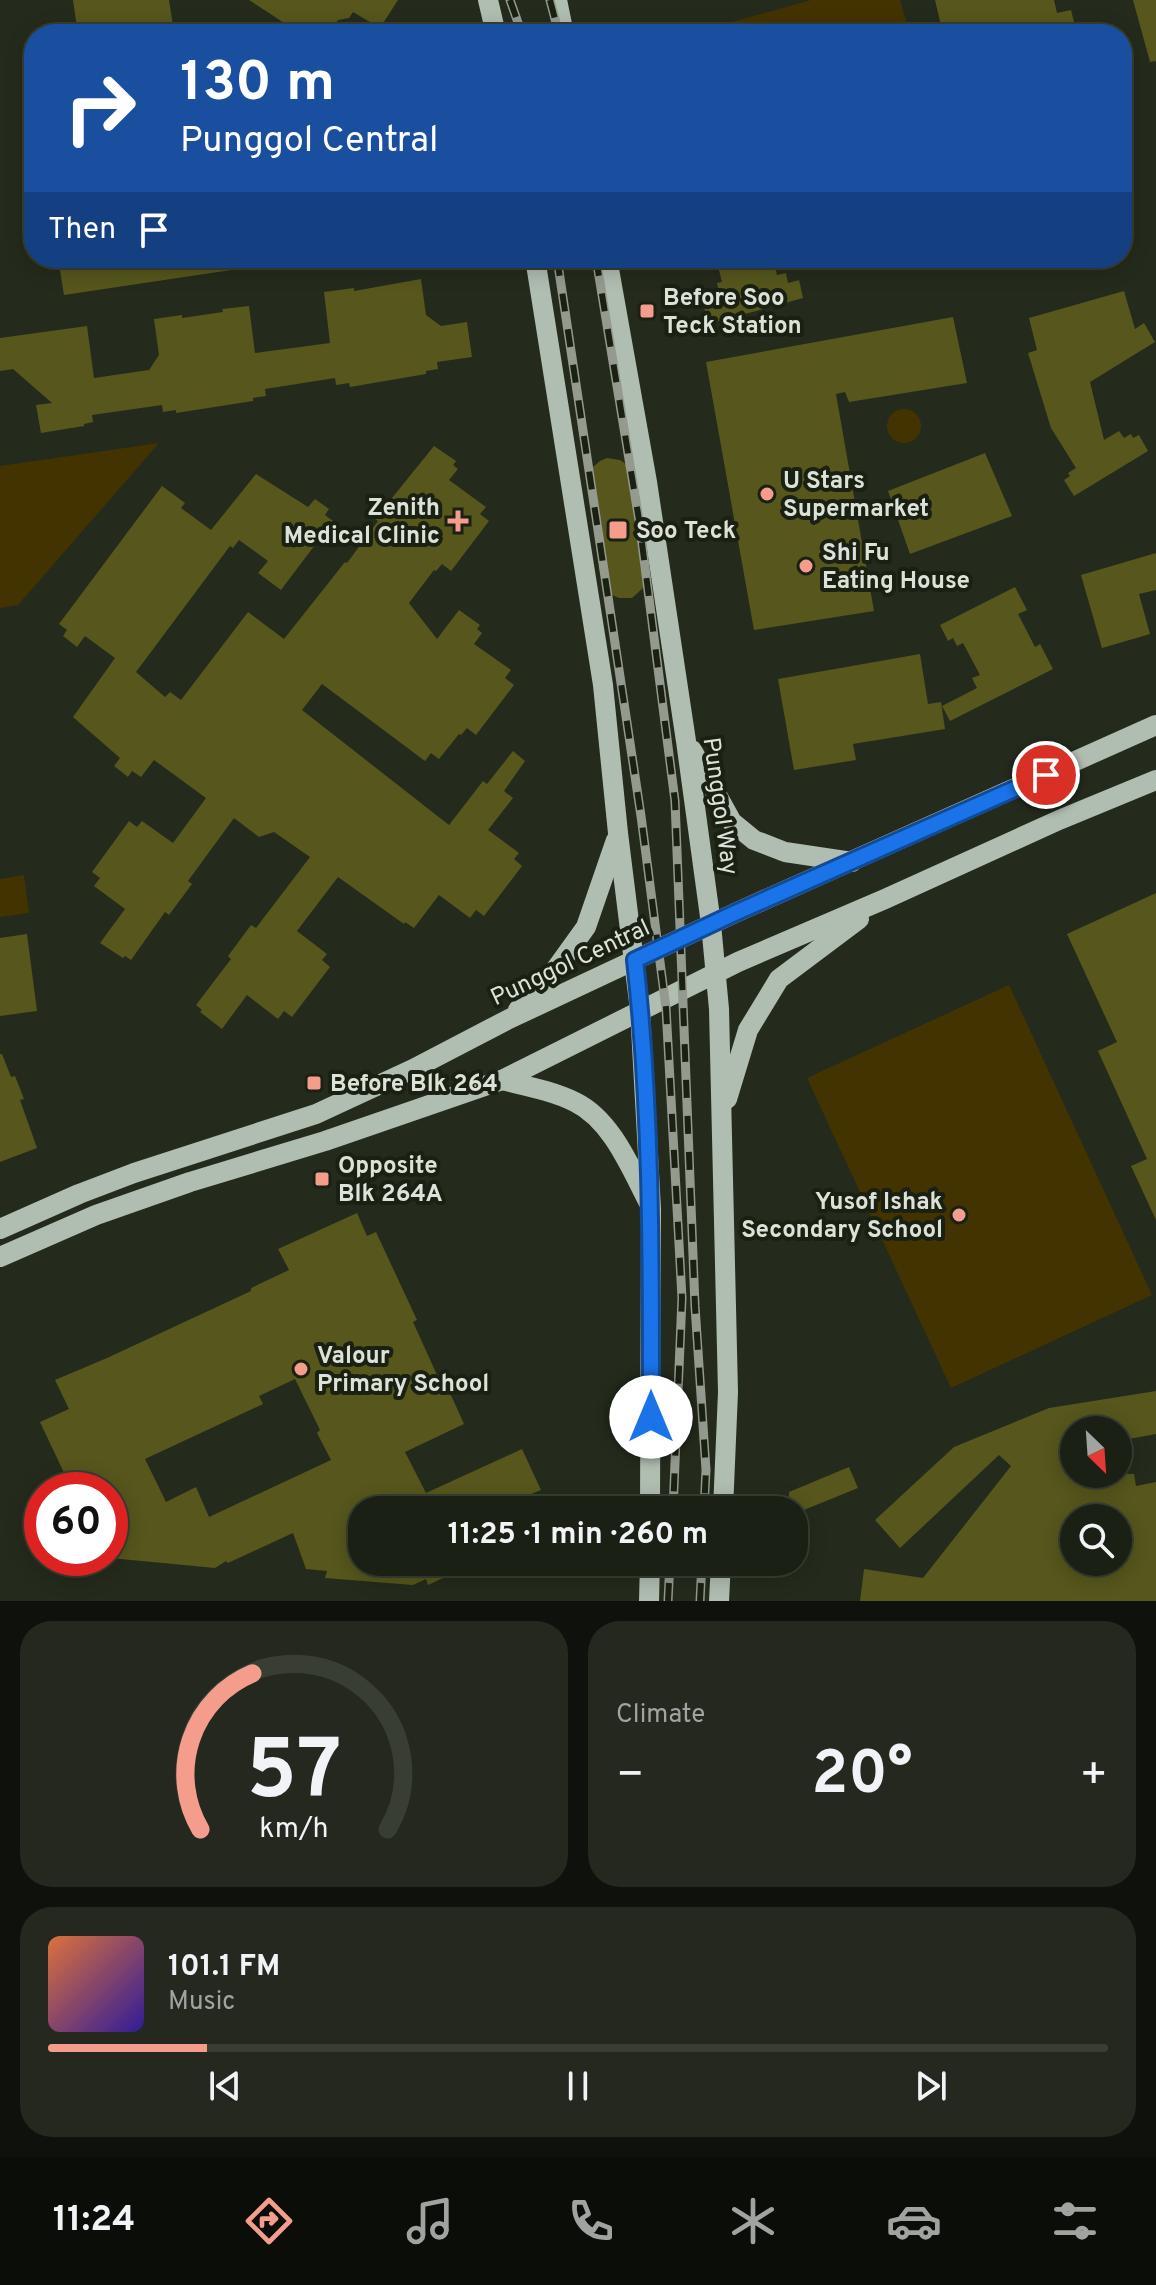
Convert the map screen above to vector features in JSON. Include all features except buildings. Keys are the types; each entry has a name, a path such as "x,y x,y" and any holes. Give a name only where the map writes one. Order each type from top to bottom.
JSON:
{"main road":[{"path":"488,0 494,24"},
{"path":"557,0 562,24"},
{"path":"537,268 603,685 640,1010 651,1209 650,1496"},
{"name":"Punggol Way","path":"609,268 647,482 686,741 711,924 719,1009 728,1392 724,1496"},
{"name":"Punggol Central","path":"0,1229 134,1173 316,1114 711,924 1156,725"},
{"path":"686,741 732,822 754,840 785,852 852,862"},
{"path":"0,1257 96,1215 502,1080 714,974 1044,826 1156,780"},
{"path":"509,1019 555,970 586,927 618,833"},
{"path":"721,1119 748,1030 779,979 885,899"},
{"path":"502,1080 579,1104 610,1132 651,1209"},
{"path":"649,1601 650,1576"},
{"path":"719,1601 720,1576"}],"shaded area":[{"path":"811,0 900,0 907,24 725,24"},
{"path":"904,409 916,414 921,426 916,438 904,443 892,438 887,426 892,414"},
{"path":"159,443 18,605 0,608 0,466"},
{"path":"24,875 29,913 0,917 0,879"},
{"path":"1009,985 1152,1295 951,1388 807,1078"}],"railway":[{"path":"510,0 518,24"},
{"path":"550,0 556,24"},
{"path":"559,268 641,816 666,1008 682,1298 674,1496"},
{"path":"598,268 639,520 675,801 695,1306 706,1470 705,1496"},
{"path":"668,1601 669,1576"},
{"path":"700,1601 701,1576"}],"place":[{"name":"Before Soo Teck Station","path":"647,311"},
{"name":"U Stars Supermarket","path":"767,494"},
{"name":"Zenith Medical Clinic","path":"458,521"},
{"name":"Soo Teck","path":"618,530"},
{"name":"Shi Fu Eating House","path":"806,566"},
{"name":"Before Blk 264","path":"314,1083"},
{"name":"Opposite Blk 264A","path":"322,1179"},
{"name":"Yusof Ishak Secondary School","path":"959,1215"},
{"name":"Valour Primary School","path":"301,1369"}],"route":[{"path":"651,1417 651,1209 635,960 1046,775"}]}
